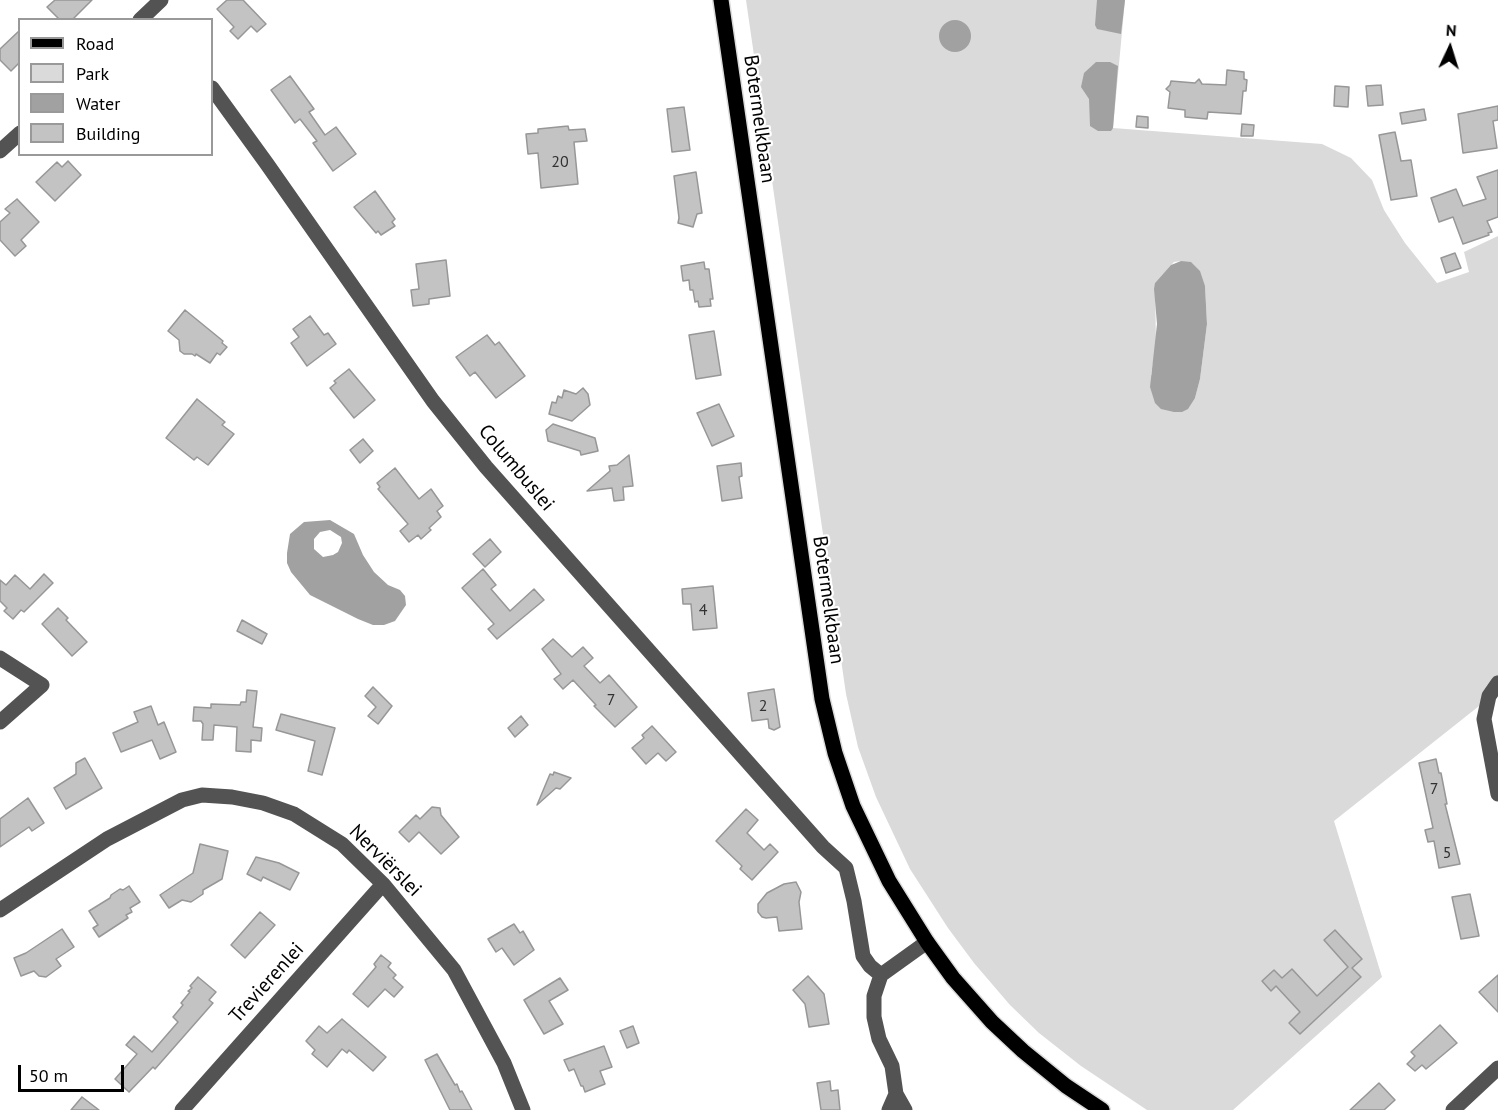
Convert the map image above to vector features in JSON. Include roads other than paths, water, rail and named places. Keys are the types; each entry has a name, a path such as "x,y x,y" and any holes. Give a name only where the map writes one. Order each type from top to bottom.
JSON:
{"main road":[{"name":"Botermelkbaan","path":"721,0 822,699 835,753 853,806 889,881 927,942 953,978 992,1022 1023,1051 1066,1086 1102,1110"}],"street":[{"path":"143,18 158,9"},
{"name":"Columbuslei","path":"213,89 433,401 486,467 823,847 846,868 863,956 881,975"},
{"path":"0,151 18,135"},
{"path":"0,658 42,686 0,722"},
{"path":"1498,683 1489,696 1484,718 1498,794"},
{"name":"Nerviërslei","path":"0,910 107,839 182,800 202,795 232,797 263,803 294,814 342,844 383,884 454,970 504,1063 523,1110"},
{"name":"Trevierenlei","path":"182,1110 383,884"},
{"path":"905,1110 896,1094 892,1066 879,1039 874,1017 874,996 881,975 927,942"},
{"path":"1453,1110 1498,1068"},
{"path":"889,1110 896,1094"}],"water":[{"path":"1097,0 1125,0 1121,34 1097,29 1095,25"},
{"path":"955,20 967,24 971,36 967,48 955,52 943,48 939,36 943,24"},
{"path":"1096,62 1110,62 1118,66 1111,131 1098,131 1090,126 1089,99 1081,87 1084,73"},
{"path":"1181,261 1191,262 1200,271 1205,286 1207,324 1200,379 1195,398 1188,409 1174,412 1161,409 1155,403 1150,387 1157,324 1154,289 1155,283 1171,265"},
{"path":"330,520 354,534 363,555 374,572 405,596 406,605 395,621 384,625 373,625 310,595 291,572 287,563 290,534 304,522","holes":["330,530 341,537 342,543 338,552 333,555 323,557 314,549 314,539 320,532"]}]}
